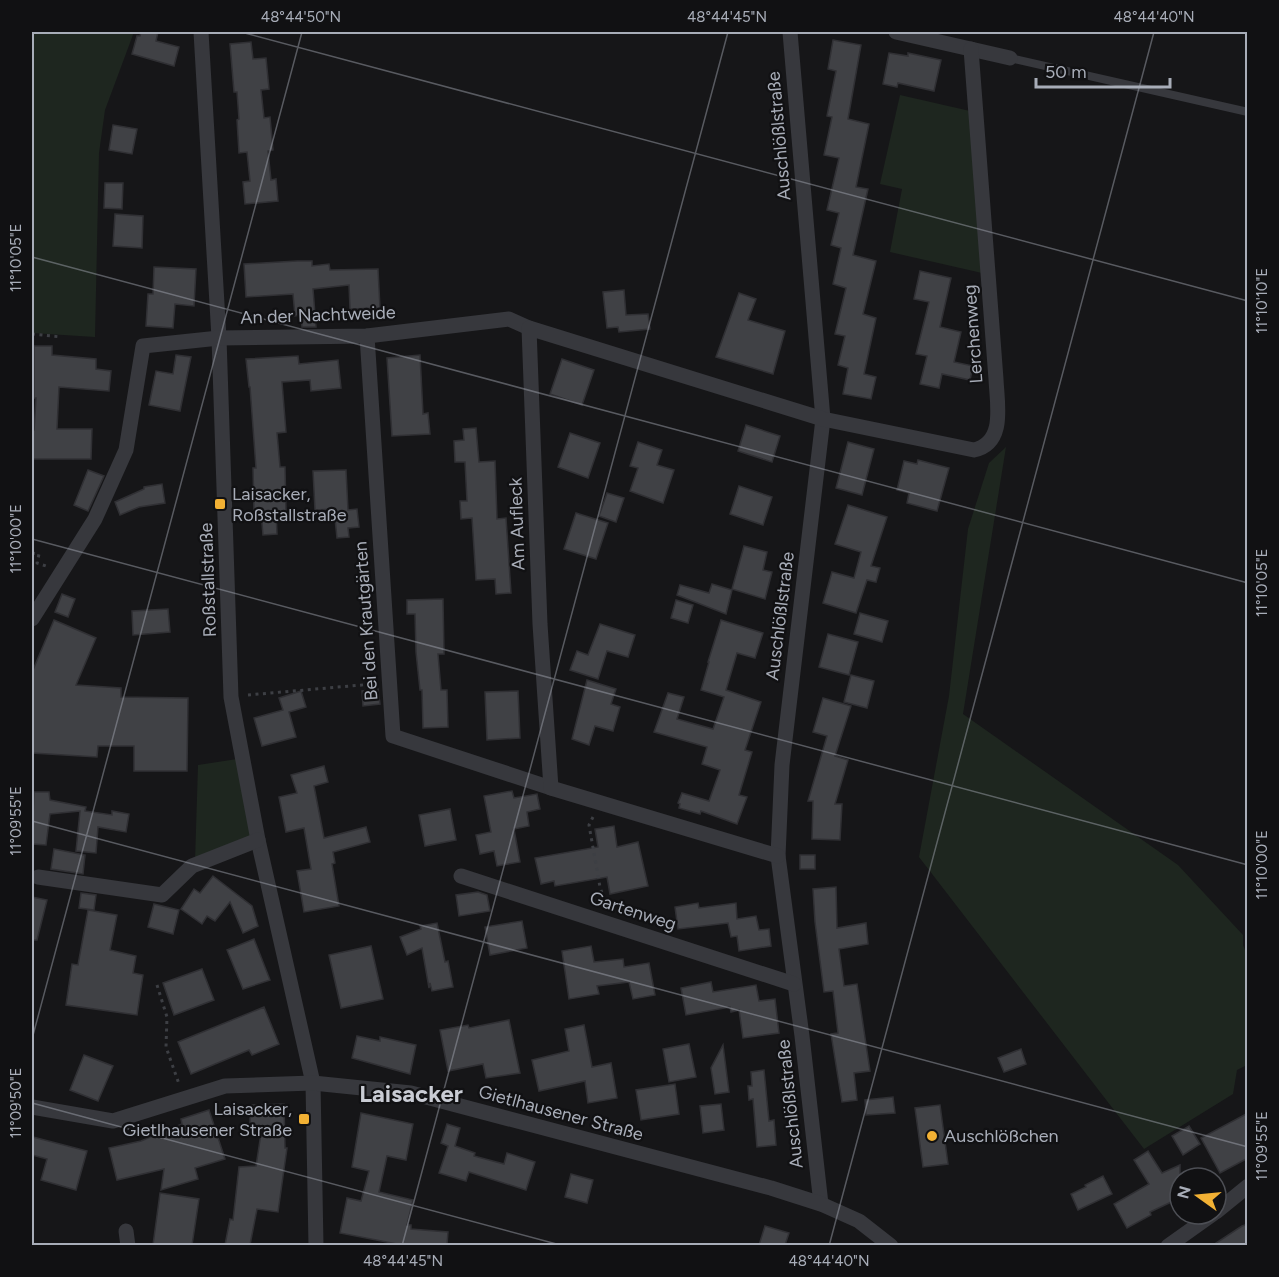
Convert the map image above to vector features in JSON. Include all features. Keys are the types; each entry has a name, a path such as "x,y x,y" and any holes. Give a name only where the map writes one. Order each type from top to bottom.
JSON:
{"street":[{"name":"Roßstallstraße","path":"201,32 219,338 231,697 258,840 313,1083 316,1245"},
{"name":"Auschlößlstraße","path":"790,32 823,419 782,765 778,856 821,1204"},
{"path":"896,32 1010,58"},
{"name":"Lerchenweg","path":"823,419 974,450 980,449 994,435 997,427 996,379 971,49"},
{"name":"An der Nachtweide","path":"32,619 95,519 126,450 143,346 219,338 367,336 509,318 529,328"},
{"path":"529,328 823,419"},
{"name":"Am Aufleck","path":"529,328 541,633 551,788"},
{"name":"Bei den Krautgärten","path":"367,336 393,736 551,788"},
{"path":"551,788 778,856"},
{"path":"38,877 162,895 192,866 258,840"},
{"name":"Gartenweg","path":"461,876 794,984"},
{"name":"Gietlhausener Straße","path":"32,1107 113,1121 225,1086 313,1083 411,1093 771,1188 821,1204 859,1221 891,1245"},
{"path":"1228,1202 1248,1186"},
{"path":"1168,1245 1195,1226"}],"lane":[{"path":"1010,58 1248,112"}],"path":[{"path":"32,334 61,337"},
{"path":"32,553 39,554 37,563 46,566"},
{"path":"231,697 389,682"},
{"path":"600,802 589,825 600,887 612,925"},
{"path":"157,985 167,1017 166,1047 184,1099"}],"shaded area":[{"path":"32,32 134,32 105,110 99,153 95,337 32,333"},
{"path":"900,95 970,111 982,273 890,252 902,189 880,184"},
{"path":"1006,447 963,714 1178,865 1243,935 1243,945 1247,955 1247,1065 1237,1070 1233,1094 1144,1149 919,857 949,696 968,529 989,463"},
{"path":"237,759 253,838 195,861 198,765"}],"building":[{"path":"141,32 158,32 156,41 179,47 174,66 132,54 137,36 140,36"},
{"path":"833,40 861,45 848,119 869,124 856,187 868,189 853,255 876,261 863,314 876,318 864,374 876,377 871,399 843,394 848,368 838,365 845,336 835,334 846,288 833,284 841,248 831,245 839,213 827,210 839,158 824,155 832,117 827,116 836,71 828,69"},
{"path":"251,42 253,59 266,58 269,89 261,90 264,118 270,117 273,150 268,151 271,180 276,179 278,201 245,204 243,182 250,181 247,152 239,153 237,92 234,92 230,44"},
{"path":"889,53 908,56 908,53 941,60 934,91 898,83 897,87 883,84"},
{"path":"113,125 137,129 132,154 109,150"},
{"path":"105,183 123,183 122,209 104,208"},
{"path":"115,214 143,216 142,248 113,246"},
{"path":"312,261 312,266 329,264 330,270 378,269 380,308 350,309 349,285 313,289 316,327 302,327 301,315 295,316 293,294 246,297 244,264"},
{"path":"154,267 196,269 194,306 175,304 173,328 146,326 148,294 153,294"},
{"path":"920,271 951,278 940,327 961,332 954,362 973,366 970,380 942,374 939,388 920,384 927,356 916,354 929,302 914,299"},
{"path":"624,290 626,315 648,314 650,329 619,332 618,327 607,328 603,292"},
{"path":"739,293 756,299 748,320 785,331 773,374 716,357"},
{"path":"34,346 52,346 52,355 96,359 96,369 111,371 109,391 59,387 57,429 92,429 91,459 32,459 32,430 34,430 36,398 34,398"},
{"path":"176,355 191,357 180,411 149,405 156,371 173,374"},
{"path":"420,355 423,414 428,413 430,434 392,436 387,358"},
{"path":"298,356 299,364 338,360 341,388 311,391 310,380 282,382 286,432 277,433 280,467 285,467 286,512 276,512 277,534 263,535 261,512 254,512 253,468 256,468 246,359"},
{"path":"562,359 594,370 582,405 550,394"},
{"path":"746,425 780,436 772,462 738,451"},
{"path":"476,428 479,462 495,461 497,519 506,518 511,593 496,594 495,579 476,580 472,518 461,519 460,501 467,501 465,462 455,462 454,441 464,440 463,429"},
{"path":"570,433 600,443 588,478 558,467"},
{"path":"638,442 662,450 657,465 674,470 663,503 630,491 638,468 630,466"},
{"path":"848,442 874,449 862,495 836,488"},
{"path":"918,460 949,468 937,511 907,503 909,493 897,490 904,461 917,464"},
{"path":"88,470 104,476 88,511 74,505"},
{"path":"346,470 348,510 357,509 359,527 348,528 349,537 337,538 334,509 315,510 313,471"},
{"path":"162,484 165,503 139,507 120,515 115,502 144,487"},
{"path":"739,486 772,497 763,525 730,514"},
{"path":"607,493 624,498 616,522 599,516"},
{"path":"848,505 887,517 871,566 880,568 876,582 867,580 856,613 823,603 832,572 854,578 861,552 835,544"},
{"path":"576,513 608,523 596,559 564,549"},
{"path":"744,546 767,552 763,570 772,572 765,599 732,589"},
{"path":"712,584 732,590 726,614 677,595 680,585 709,593"},
{"path":"62,594 75,599 68,617 55,612"},
{"path":"443,599 444,654 438,654 441,690 447,690 448,727 423,728 415,614 407,614 407,600"},
{"path":"676,600 693,605 688,623 671,618"},
{"path":"168,609 170,632 133,635 132,611"},
{"path":"860,613 888,621 882,642 854,634"},
{"path":"54,620 96,638 76,685 121,688 121,697 188,698 187,771 134,771 134,746 98,746 97,757 32,753 33,670"},
{"path":"721,620 763,633 755,658 737,653 726,690 761,702 745,750 752,752 739,795 747,797 737,824 701,811 700,814 679,808 678,803 682,793 709,801 720,770 702,764 707,747 654,732 668,693 684,697 677,719 713,729 724,697 701,690"},
{"path":"600,624 635,635 628,657 607,651 598,679 570,670 577,651 588,655"},
{"path":"828,634 858,642 849,675 819,667"},
{"path":"851,675 874,681 867,708 844,702"},
{"path":"587,680 616,689 611,704 620,707 613,731 595,726 589,745 572,739"},
{"path":"378,689 380,704 363,706 362,691"},
{"path":"301,691 306,707 289,712 296,737 262,746 254,718 283,710 279,698"},
{"path":"518,691 520,738 487,740 485,692"},
{"path":"823,698 851,706 835,756 848,760 835,804 842,804 840,840 812,839 813,801 808,801 827,736 813,732"},
{"path":"324,766 328,782 314,786 324,838 366,827 370,842 333,852 335,863 332,864 339,906 304,912 297,871 311,869 304,828 286,832 279,797 297,793 291,775"},
{"path":"512,791 514,798 537,794 540,809 527,812 529,826 514,829 520,862 497,866 494,851 480,854 476,835 491,832 484,796"},
{"path":"34,792 49,792 50,800 86,807 85,811 112,815 112,811 129,814 126,832 98,827 96,853 76,851 80,811 50,814 46,845 32,844"},
{"path":"450,809 456,840 425,846 419,815"},
{"path":"614,826 617,847 638,842 648,886 610,894 607,877 555,886 554,881 541,884 535,858 598,847 595,829"},
{"path":"54,849 85,855 83,874 51,869"},
{"path":"800,855 815,855 815,869 800,869"},
{"path":"213,876 252,906 258,926 243,933 230,902 215,921 207,916 202,924 181,909 194,889 200,893"},
{"path":"836,887 837,928 866,923 868,944 839,949 844,986 857,984 870,1071 854,1073 857,1100 842,1102 831,1034 838,1033 833,991 824,992 813,889"},
{"path":"478,892 487,895 490,911 459,916 456,895"},
{"path":"81,893 96,895 94,910 79,908"},
{"path":"32,897 47,900 37,940 32,940"},
{"path":"698,903 699,908 736,903 737,919 756,916 759,930 769,929 771,946 739,951 737,936 731,937 728,923 678,929 675,907"},
{"path":"154,904 179,910 173,934 148,927"},
{"path":"88,910 117,915 110,950 136,956 133,973 143,975 137,1015 66,1005 72,964 78,965"},
{"path":"522,921 527,948 490,955 485,927"},
{"path":"437,923 453,987 432,991 430,983 429,988 422,948 407,955 400,937 421,929 420,926"},
{"path":"254,939 270,980 243,989 227,950"},
{"path":"371,946 383,999 341,1008 329,955"},
{"path":"591,946 594,962 623,959 624,967 649,963 655,995 633,999 629,982 597,986 599,994 569,999 562,951"},
{"path":"202,969 214,1000 174,1015 163,983"},
{"path":"711,982 713,992 756,985 759,1001 775,999 779,1033 743,1038 739,1010 731,1012 730,1007 686,1015 681,988"},
{"path":"264,1007 279,1044 252,1055 249,1050 191,1074 178,1042"},
{"path":"509,1020 520,1073 486,1078 483,1064 448,1071 440,1030 468,1025 469,1028"},
{"path":"584,1025 592,1067 611,1063 617,1098 588,1103 585,1081 539,1091 532,1060 569,1051 565,1029"},
{"path":"357,1036 380,1041 380,1037 416,1045 410,1074 352,1058"},
{"path":"689,1044 696,1077 669,1082 663,1049"},
{"path":"723,1045 729,1092 715,1094 711,1068"},
{"path":"1021,1049 1026,1064 1004,1072 998,1058"},
{"path":"84,1055 113,1066 98,1101 70,1090"},
{"path":"764,1070 769,1121 774,1120 776,1145 757,1147 753,1099 749,1100 748,1086 752,1086 751,1072"},
{"path":"675,1084 679,1114 641,1120 636,1090"},
{"path":"893,1097 895,1113 866,1115 865,1100"},
{"path":"284,1104 285,1148 287,1148 278,1212 257,1209 250,1245 225,1245 230,1219 233,1220 239,1167 256,1166 262,1127 250,1127 250,1105"},
{"path":"721,1104 724,1130 703,1133 700,1106"},
{"name":"Auschlößchen","path":"940,1105 948,1164 923,1167 915,1108"},
{"path":"209,1110 225,1159 195,1168 198,1179 161,1190 164,1169 117,1180 109,1148 141,1141 182,1124 181,1119"},
{"path":"361,1113 413,1124 406,1160 387,1156 379,1192 413,1200 407,1225 411,1225 411,1229 448,1232 447,1245 402,1245 340,1233 347,1198 361,1201 369,1171 352,1167"},
{"path":"1248,1113 1248,1158 1228,1169 1228,1166 1216,1166 1201,1138"},
{"path":"447,1124 460,1128 455,1146 475,1153 474,1156 504,1164 507,1153 535,1162 526,1190 469,1172 466,1181 439,1173 448,1146 441,1143"},
{"path":"1189,1126 1200,1144 1183,1155 1172,1136"},
{"path":"33,1137 87,1151 76,1190 41,1180 47,1159 32,1155"},
{"path":"1148,1151 1162,1173 1168,1170 1168,1204 1150,1212 1151,1215 1127,1228 1114,1204 1149,1184 1134,1160"},
{"path":"571,1174 593,1180 587,1203 565,1197"},
{"path":"1103,1176 1112,1194 1078,1210 1071,1194"},
{"path":"160,1193 199,1199 192,1245 153,1245"},
{"path":"1248,1224 1248,1245 1213,1245 1242,1226"},
{"path":"765,1226 789,1233 785,1245 759,1245"}],"place":[{"name":"Laisacker, Roßstallstraße","path":"220,504"},
{"name":"Laisacker, Gietlhausener Straße","path":"304,1119"},
{"name":"Auschlößchen","path":"932,1136"}],"district":[{"name":"Laisacker","path":"411,1093"}]}
